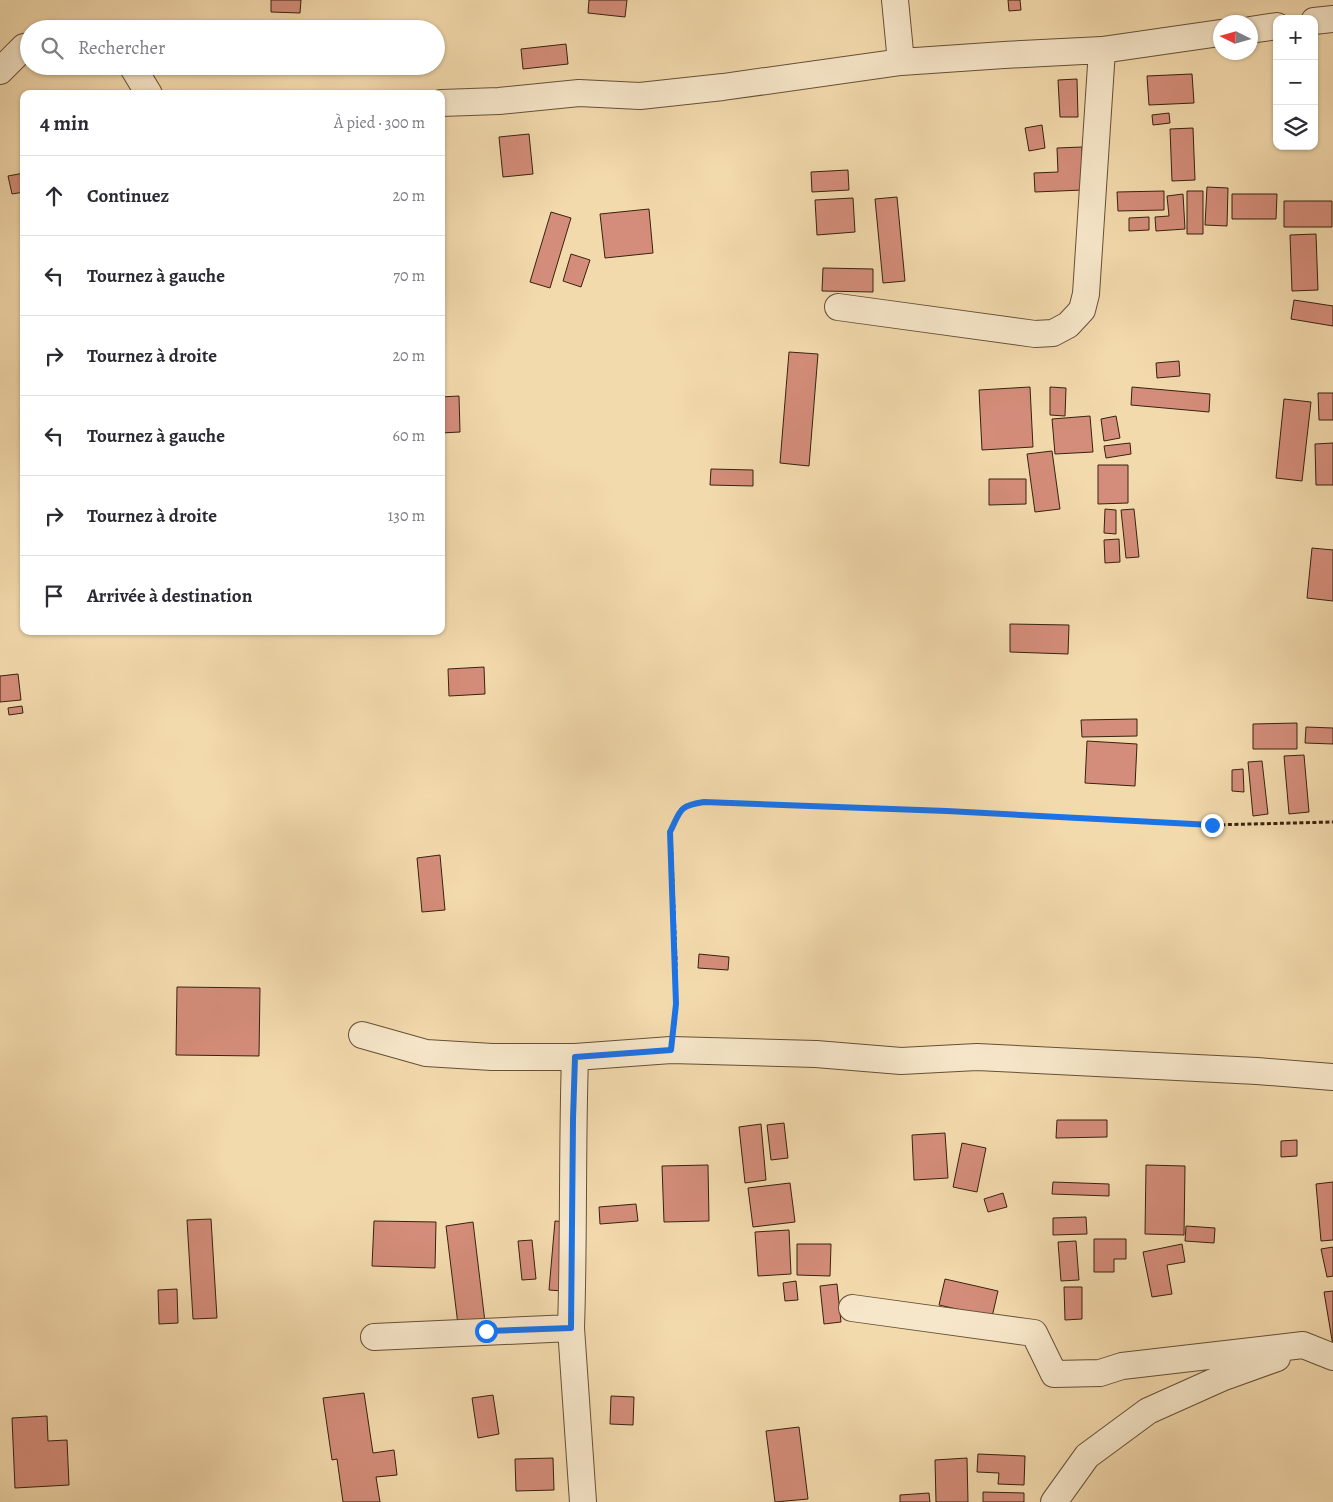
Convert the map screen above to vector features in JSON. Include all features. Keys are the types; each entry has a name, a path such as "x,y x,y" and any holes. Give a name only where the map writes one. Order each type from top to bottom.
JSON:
{"street":[{"path":"895,0 901,62"},
{"path":"1318,21 1333,19"},
{"path":"1258,29 1273,27"},
{"path":"445,103 499,101 579,93 640,96 722,87 901,62 1102,50 1213,35"},
{"path":"838,307 1035,334 1053,334 1068,325 1082,310 1086,294 1102,50"},
{"path":"1,69 20,52"},
{"path":"137,75 147,90"},
{"path":"362,1035 426,1053 492,1057 575,1057 671,1050 816,1054 901,1061 987,1058 1257,1070 1333,1077"},
{"path":"575,1057 571,1328 583,1502"},
{"path":"852,1308 1034,1332 1054,1374 1100,1373 1122,1366 1303,1345 1333,1357"},
{"path":"374,1338 571,1328"},
{"path":"1054,1502 1087,1456 1148,1411 1224,1377 1274,1360 1303,1345"}],"path":[{"path":"671,1050 676,1004 670,832 681,809 691,804 704,802 947,811 1212,825 1333,822"}],"building":[{"path":"271,0 301,0 300,13 271,12"},
{"path":"589,0 627,0 625,17 588,13"},
{"path":"1008,0 1020,0 1021,10 1009,11"},
{"path":"566,44 568,64 523,69 521,49"},
{"path":"1192,74 1194,103 1149,105 1147,76"},
{"path":"1077,79 1078,117 1060,117 1058,80"},
{"path":"1169,113 1170,123 1153,125 1152,115"},
{"path":"1042,125 1045,148 1029,151 1025,128"},
{"path":"1193,128 1195,180 1172,181 1170,129"},
{"path":"529,134 533,174 503,177 499,137"},
{"path":"1082,147 1083,190 1035,192 1034,173 1058,172 1057,148"},
{"path":"848,170 849,190 812,192 811,172"},
{"path":"20,174 20,193 12,194 8,176"},
{"path":"1207,187 1228,188 1227,226 1205,225"},
{"path":"1164,191 1164,210 1118,211 1117,192"},
{"path":"1187,191 1203,191 1203,234 1187,234"},
{"path":"1183,194 1185,229 1156,231 1155,217 1169,216 1167,196"},
{"path":"1232,194 1277,194 1276,219 1232,219"},
{"path":"897,197 905,281 883,283 875,199"},
{"path":"853,198 855,232 817,235 815,200"},
{"path":"1284,201 1332,201 1332,227 1284,227"},
{"path":"649,209 653,253 605,258 600,214"},
{"path":"551,212 571,218 550,288 530,282"},
{"path":"1149,217 1149,230 1129,231 1129,218"},
{"path":"1316,234 1318,290 1292,291 1290,235"},
{"path":"571,254 590,260 581,287 563,281"},
{"path":"823,268 873,269 873,292 822,291"},
{"path":"1294,300 1333,306 1333,326 1291,319"},
{"path":"789,352 818,354 809,466 780,463"},
{"path":"1179,361 1180,376 1157,378 1156,363"},
{"path":"1030,387 1033,447 982,450 979,390"},
{"path":"1050,387 1066,388 1065,416 1050,415"},
{"path":"1132,387 1210,394 1209,412 1131,405"},
{"path":"1318,393 1333,393 1333,420 1319,420"},
{"path":"459,396 460,432 445,433 445,397"},
{"path":"1284,399 1311,402 1302,481 1276,478"},
{"path":"1090,416 1093,452 1055,454 1052,419"},
{"path":"1116,416 1120,438 1104,441 1101,419"},
{"path":"1130,443 1131,454 1106,458 1104,446"},
{"path":"1333,443 1333,485 1316,485 1315,444"},
{"path":"1052,451 1060,509 1035,512 1027,454"},
{"path":"1098,465 1128,465 1128,503 1098,504"},
{"path":"711,469 753,470 753,486 710,485"},
{"path":"989,479 1026,479 1026,504 989,505"},
{"path":"1105,509 1116,510 1116,534 1104,533"},
{"path":"1134,509 1139,557 1126,558 1121,510"},
{"path":"1119,539 1120,562 1105,563 1104,540"},
{"path":"1312,548 1333,550 1333,601 1307,598"},
{"path":"1010,624 1069,625 1068,654 1010,652"},
{"path":"484,667 485,694 449,696 448,669"},
{"path":"18,674 21,700 0,702 0,676"},
{"path":"22,706 23,713 9,715 8,708"},
{"path":"1137,719 1137,736 1082,737 1081,720"},
{"path":"1297,723 1297,749 1253,749 1253,724"},
{"path":"1306,727 1333,728 1333,744 1305,743"},
{"path":"1087,741 1137,744 1135,786 1085,783"},
{"path":"1304,755 1309,812 1289,814 1284,756"},
{"path":"1262,761 1268,814 1253,816 1248,762"},
{"path":"1243,769 1244,792 1232,791 1232,770"},
{"path":"440,855 445,910 422,912 417,858"},
{"path":"699,954 729,957 728,970 698,968"},
{"path":"177,987 260,988 259,1056 176,1055"},
{"path":"1057,1120 1107,1120 1107,1137 1056,1138"},
{"path":"784,1123 788,1158 771,1160 767,1125"},
{"path":"761,1124 766,1180 745,1183 739,1127"},
{"path":"945,1133 948,1178 914,1180 912,1135"},
{"path":"1297,1140 1297,1156 1281,1157 1281,1141"},
{"path":"962,1143 986,1148 977,1192 953,1187"},
{"path":"708,1165 709,1221 664,1222 662,1166"},
{"path":"1146,1165 1185,1166 1184,1235 1145,1234"},
{"path":"1053,1182 1109,1184 1109,1196 1052,1194"},
{"path":"1333,1182 1333,1240 1321,1241 1316,1184"},
{"path":"790,1183 795,1222 753,1227 748,1188"},
{"path":"1003,1193 1007,1207 988,1212 984,1199"},
{"path":"636,1204 638,1221 600,1224 599,1207"},
{"path":"1086,1217 1087,1234 1053,1235 1053,1218"},
{"path":"211,1219 217,1318 193,1319 187,1220"},
{"path":"374,1221 436,1222 435,1268 372,1266"},
{"path":"555,1221 568,1222 563,1291 549,1290"},
{"path":"473,1222 485,1322 458,1325 446,1226"},
{"path":"1186,1226 1215,1228 1214,1243 1185,1241"},
{"path":"789,1230 791,1274 758,1276 755,1232"},
{"path":"1094,1239 1126,1239 1126,1259 1114,1259 1114,1272 1094,1272"},
{"path":"532,1240 536,1279 522,1280 518,1241"},
{"path":"1076,1241 1079,1280 1061,1281 1058,1242"},
{"path":"797,1244 831,1244 830,1276 797,1275"},
{"path":"1182,1244 1185,1262 1167,1265 1172,1294 1152,1297 1143,1252"},
{"path":"1333,1247 1333,1276 1327,1277 1321,1249"},
{"path":"945,1279 998,1291 992,1317 939,1305"},
{"path":"796,1281 798,1300 785,1301 783,1283"},
{"path":"837,1284 841,1322 824,1324 820,1286"},
{"path":"1064,1287 1082,1287 1082,1319 1065,1320"},
{"path":"177,1289 178,1323 159,1324 158,1290"},
{"path":"1333,1291 1333,1346 1324,1292"},
{"path":"364,1393 373,1453 394,1450 397,1475 376,1477 380,1502 343,1502 337,1459 332,1460 323,1398"},
{"path":"493,1395 499,1434 478,1438 472,1398"},
{"path":"611,1396 634,1397 633,1425 610,1424"},
{"path":"47,1416 48,1441 67,1440 69,1485 15,1488 12,1418"},
{"path":"799,1427 808,1499 775,1502 766,1431"},
{"path":"978,1454 1025,1456 1024,1485 998,1484 999,1473 977,1472"},
{"path":"553,1458 554,1490 516,1491 515,1459"},
{"path":"967,1458 968,1502 936,1502 935,1460"},
{"path":"983,1492 1024,1493 1024,1502 983,1502"},
{"path":"929,1493 930,1502 900,1502 900,1495"}],"route":[{"path":"486,1331 571,1328 575,1057 671,1050 676,1004 676,960 670,832 681,809 691,804 704,802 947,811 1212,825"}]}
